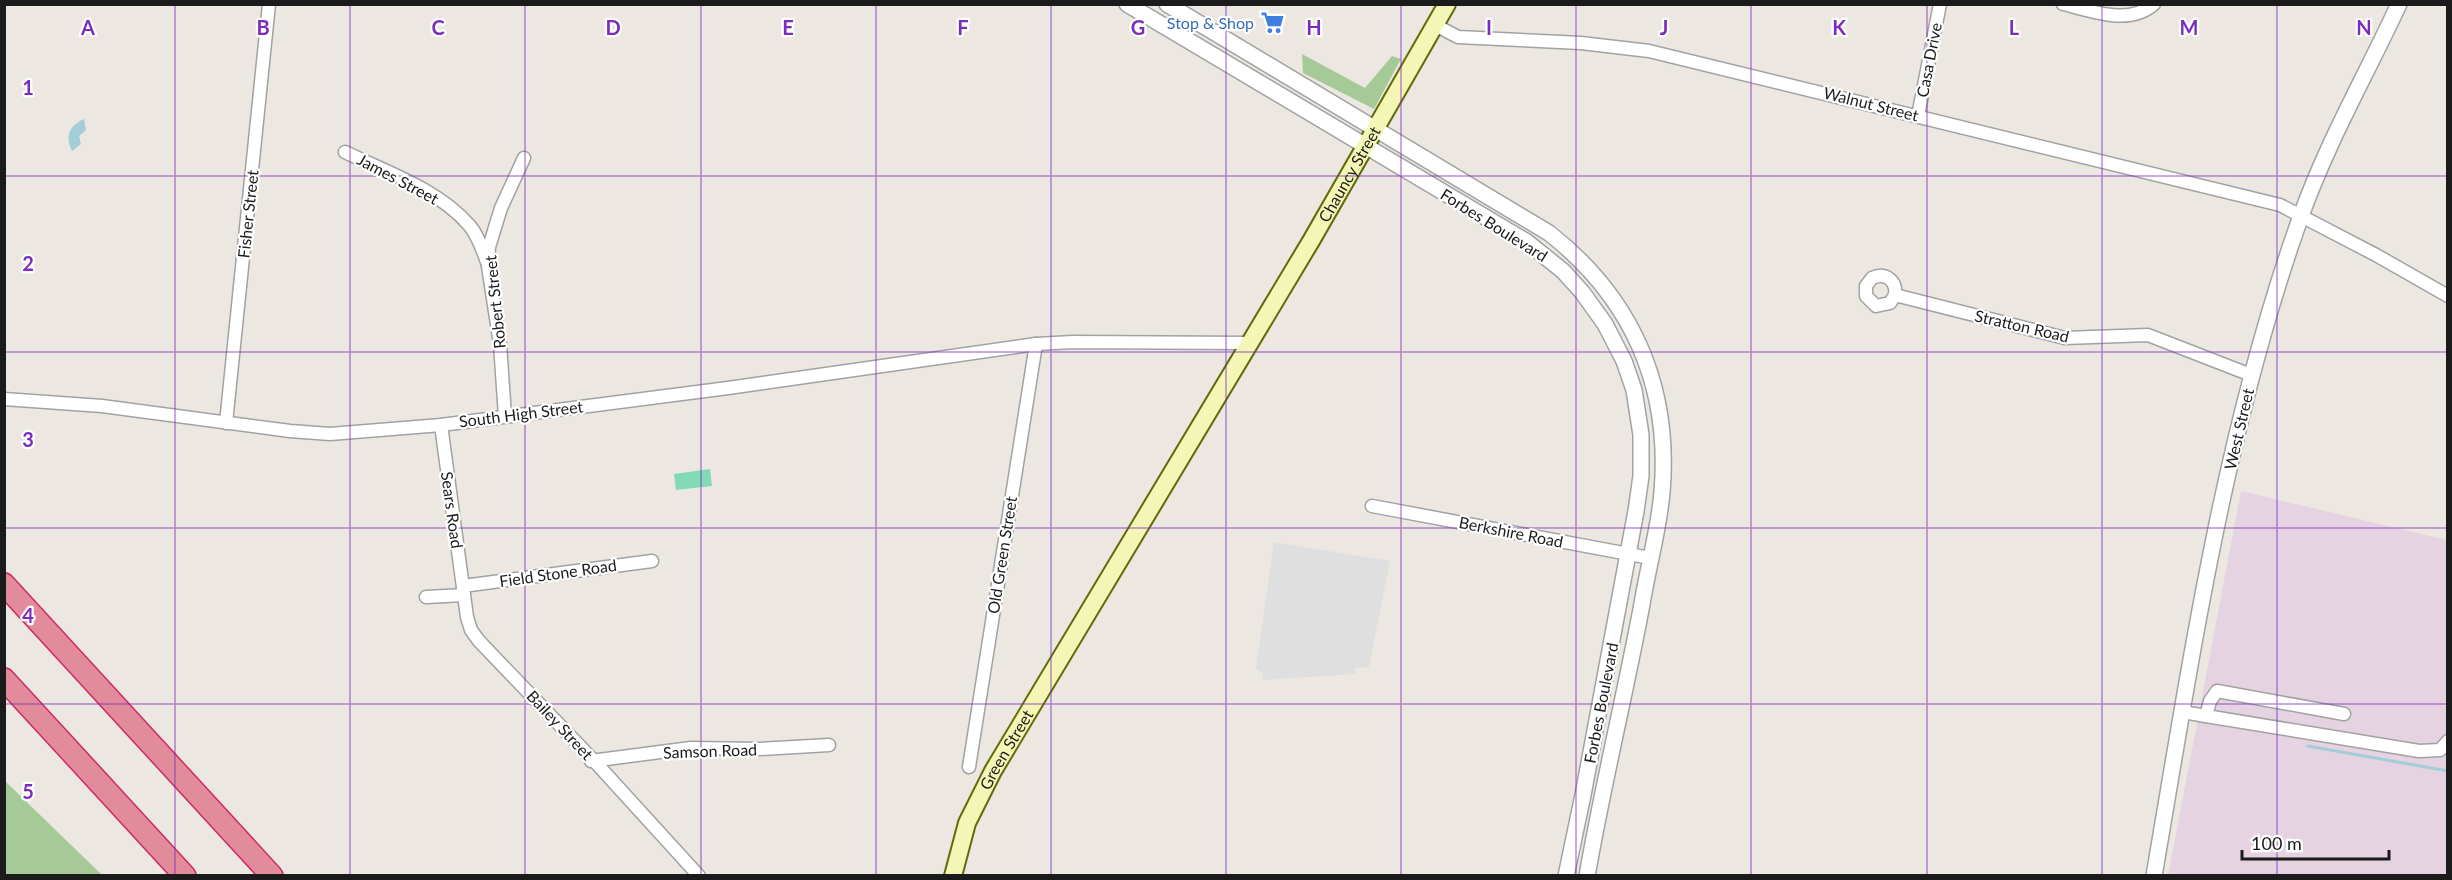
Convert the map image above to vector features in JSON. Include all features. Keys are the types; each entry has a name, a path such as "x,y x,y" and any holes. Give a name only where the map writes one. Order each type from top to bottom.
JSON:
{"highway":[{"path":"4,584 272,876"},
{"path":"4,679 185,876"}],"main road":[{"name":"Chauncy Street","path":"1075,631 1250,343 1447,4"},
{"name":"Green Street","path":"953,876 964,830 976,801 1075,631"}],"street":[{"name":"Fisher Street","path":"226,423 269,4"},
{"name":"Forbes Boulevard","path":"1126,4 1527,242 1563,271 1582,292 1605,324 1624,361 1634,390 1640,419 1641,476 1629,554 1566,876"},
{"name":"Forbes Boulevard","path":"1167,4 1549,233 1583,262 1619,306 1633,331 1652,376 1661,417 1664,439 1662,492 1622,710 1601,798 1587,876"},
{"name":"Casa Drive","path":"1918,116 1940,4"},
{"path":"2063,4 2126,16 2140,14 2154,4"},
{"name":"West Street","path":"2154,876 2214,542 2251,375 2302,215 2330,148 2399,4"},
{"name":"Walnut Street","path":"1435,25 1458,37 1581,43 1649,51 2280,205 2448,296"},
{"name":"James Street","path":"345,152 439,199 468,224 477,237 488,266"},
{"name":"Robert Street","path":"505,416 500,344 488,266 489,247 494,227 524,158"},
{"name":"Stratton Road","path":"1895,295 2065,338 2148,335 2251,375"},
{"path":"1036,344 1073,342 1250,343"},
{"name":"South High Street","path":"4,399 102,406 290,431 330,434 441,425 728,388 1036,344"},
{"name":"Old Green Street","path":"969,767 1036,344"},
{"name":"Sears Road","path":"441,425 464,590"},
{"name":"Berkshire Road","path":"1372,506 1650,558"},
{"name":"Field Stone Road","path":"464,590 652,561"},
{"path":"426,597 464,590"},
{"name":"Bailey Street","path":"464,590 471,630 479,641 699,876"},
{"path":"2206,716 2210,701 2217,691 2344,714"},
{"path":"2183,712 2419,751 2440,750 2448,741"},
{"name":"Samson Road","path":"591,761 691,748 760,749 829,745"}],"shaded area":[{"path":"2241,491 2447,540 2447,875 2168,876"},
{"path":"1274,542 1390,561 1369,667 1355,668 1355,674 1263,680 1263,674 1256,668"}],"green space":[{"path":"1302,54 1365,88 1392,56 1401,59 1374,109 1303,73"},
{"path":"710,469 712,486 676,490 674,474"},
{"path":"5,781 102,875 5,875"}],"water":[{"path":"84,119 86,130 79,136 81,144 72,151 69,140 70,132"}],"waterway":[{"path":"2308,746 2448,771"}],"place":[{"name":"Stop & Shop","path":"1272,23"}]}
